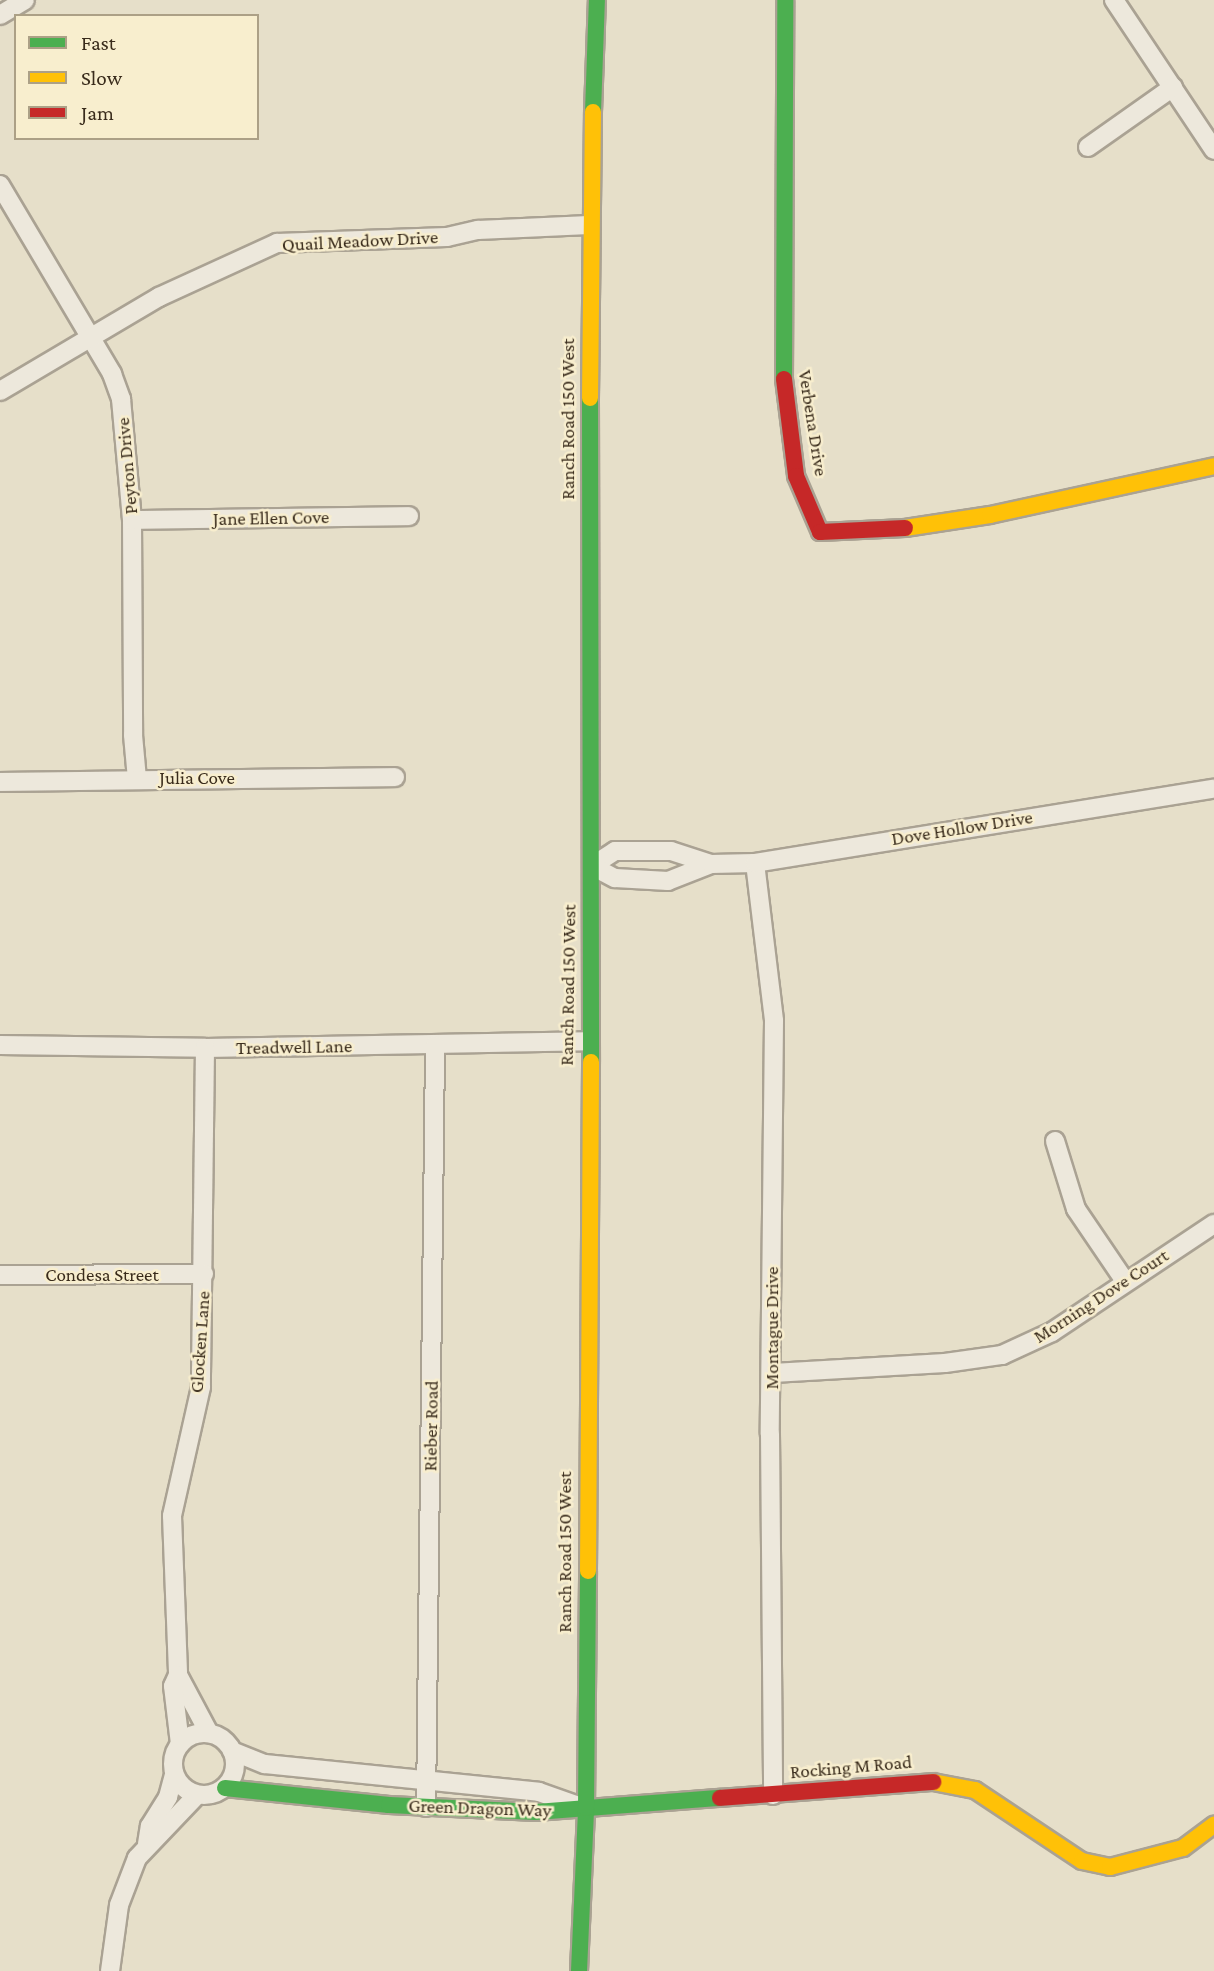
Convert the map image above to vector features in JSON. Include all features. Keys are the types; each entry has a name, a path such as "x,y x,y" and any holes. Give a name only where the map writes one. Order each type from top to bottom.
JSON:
{"main road":[{"name":"Ranch Road 150 West","path":"579,1971 586,1808 588,1041 592,866 589,225 597,0"},
{"name":"Verbena Drive","path":"785,0 784,394 796,476 820,532 883,532 990,514 1214,466"},
{"name":"Rocking M Road","path":"586,1808 773,1795 901,1782 975,1790 1082,1861 1110,1867 1183,1848 1214,1825"},
{"name":"Green Dragon Way","path":"225,1788 426,1807 536,1812 586,1808"}],"street":[{"path":"0,15 25,0"},
{"path":"1114,0 1214,150"},
{"path":"1088,147 1173,87"},
{"name":"Peyton Drive","path":"0,185 91,339 121,399 132,520 133,735 137,779"},
{"name":"Quail Meadow Drive","path":"0,391 218,266 276,243 447,237 478,230 589,225"},
{"name":"Jane Ellen Cove","path":"132,520 409,516"},
{"name":"Julia Cove","path":"0,782 395,777"},
{"name":"Dove Hollow Drive","path":"711,864 668,881 615,878 592,866 615,851 671,851 711,864 755,863 1214,789"},
{"name":"Montague Drive","path":"755,863 775,1021 773,1795"},
{"name":"Treadwell Lane","path":"0,1045 205,1048 588,1041"},
{"name":"Rieber Road","path":"426,1807 435,1045"},
{"name":"Glocken Lane","path":"205,1048 201,1387 172,1516 178,1675 209,1733"},
{"path":"1055,1140 1076,1209 1125,1280"},
{"name":"Morning Dove Court","path":"773,1373 945,1363 1002,1355 1052,1332 1125,1280 1214,1224"},
{"name":"Condesa Street","path":"0,1275 204,1274"},
{"name":"Glocken Lane","path":"178,1675 173,1686 180,1744"},
{"path":"110,1971 119,1905 146,1844 149,1826 168,1797 174,1774 173,1763 180,1744 188,1737 209,1733 219,1736 232,1751 235,1770 225,1788 197,1794 146,1844"},
{"name":"Green Dragon Way","path":"232,1751 265,1764 426,1783 539,1792 586,1808"},
{"path":"174,1774 187,1790 197,1794"}],"traffic: fast":[{"path":"593,112 597,0"},
{"path":"784,379 785,0"},
{"path":"590,398 591,1062"},
{"path":"579,1971 586,1808 588,1571"},
{"path":"225,1788 389,1805 536,1812 720,1798"}],"traffic: slow":[{"path":"590,398 593,112"},
{"path":"905,528 990,515 1214,466"},
{"path":"588,1571 591,1062"},
{"path":"933,1782 975,1790 1082,1861 1110,1867 1183,1848 1214,1825"}],"traffic: jam":[{"path":"784,379 796,476 820,532 905,528"},
{"path":"720,1798 933,1782"}]}
